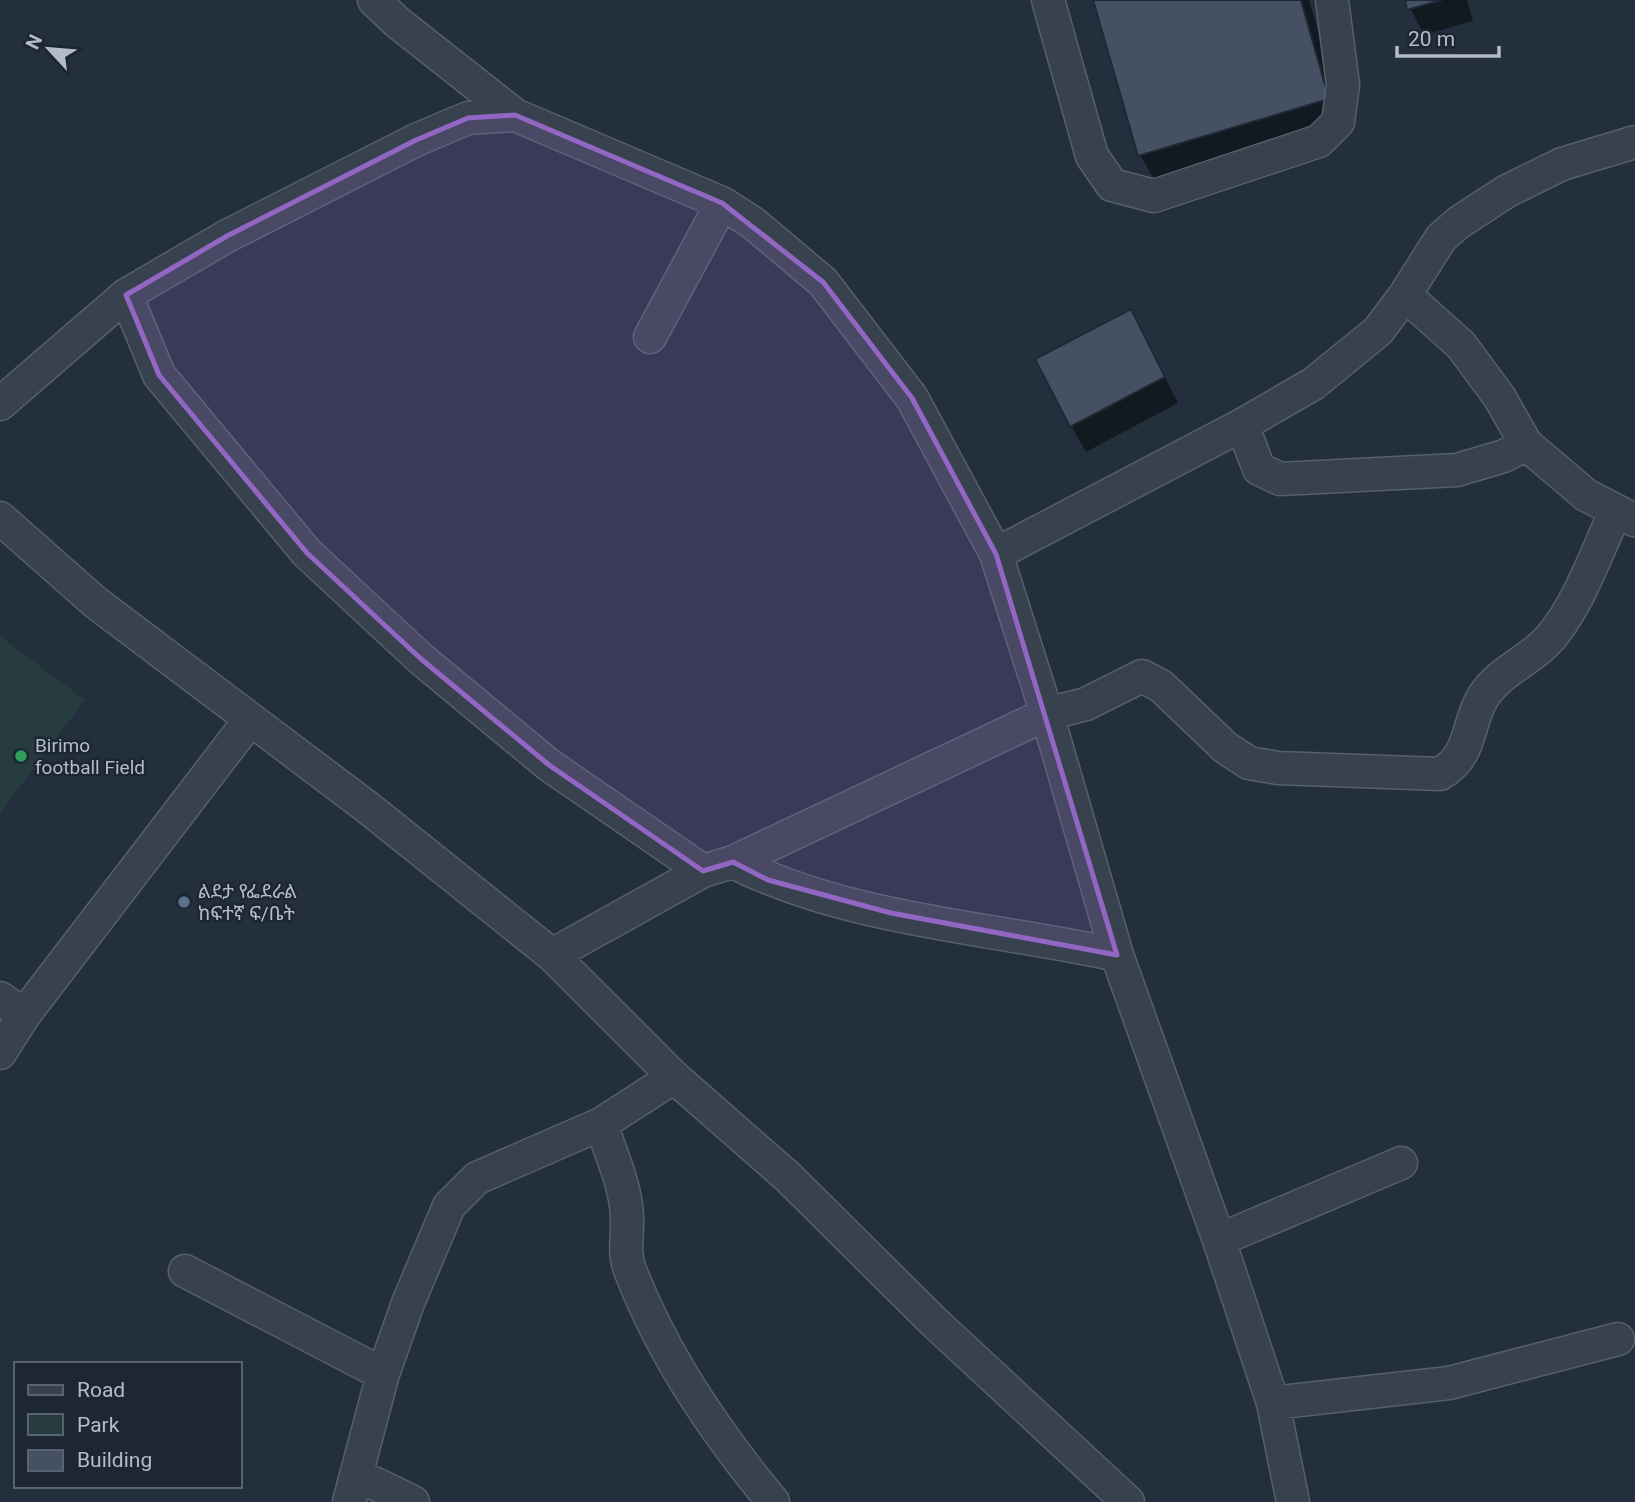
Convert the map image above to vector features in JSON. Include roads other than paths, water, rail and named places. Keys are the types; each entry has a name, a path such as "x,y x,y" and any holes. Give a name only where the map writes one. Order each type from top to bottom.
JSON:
{"street":[{"path":"374,0 397,22 515,115 722,204 753,223 824,282 912,398 996,554 1047,714 1116,955 1219,1240 1273,1403 1293,1502"},
{"path":"1048,0 1092,156 1112,185 1154,196 1320,141 1338,121 1343,85 1332,0"},
{"path":"0,404 126,295 227,236 416,140 468,118 515,115"},
{"path":"996,554 1242,425 1313,384 1378,331 1405,295 1441,238 1458,223 1507,191 1562,164 1635,142"},
{"path":"650,337 722,204"},
{"path":"126,295 159,375 307,553 421,659 549,765 703,872"},
{"path":"552,955 703,872 733,862 1047,714 1086,704 1142,676 1161,686 1226,748 1250,763 1278,768 1440,774 1454,766 1464,751 1482,698 1501,673 1538,651 1552,636 1625,517 1586,495 1526,444 1500,398 1461,345 1405,295"},
{"path":"1242,425 1259,469 1280,479 1457,470 1504,456 1526,444"},
{"path":"0,518 95,602 249,721 367,807 552,955 674,1077 788,1177 933,1321 1128,1502"},
{"path":"0,1054 12,1006 249,721"},
{"path":"733,862 768,880 891,914 1116,955"},
{"path":"413,1502 353,1488 383,1374 408,1303 449,1206 477,1178 601,1124 674,1077"},
{"path":"601,1124 622,1188 627,1218 625,1246 629,1268 671,1355 720,1438 773,1502"},
{"path":"1219,1240 1401,1163"},
{"path":"186,1271 383,1374"},
{"path":"1273,1403 1450,1383 1618,1339"}],"place":[{"name":"Birimo football Field","path":"21,756"},
{"name":"ልደታ የፌደራል ከፍተኛ ፍ/ቤት","path":"184,902"}]}
